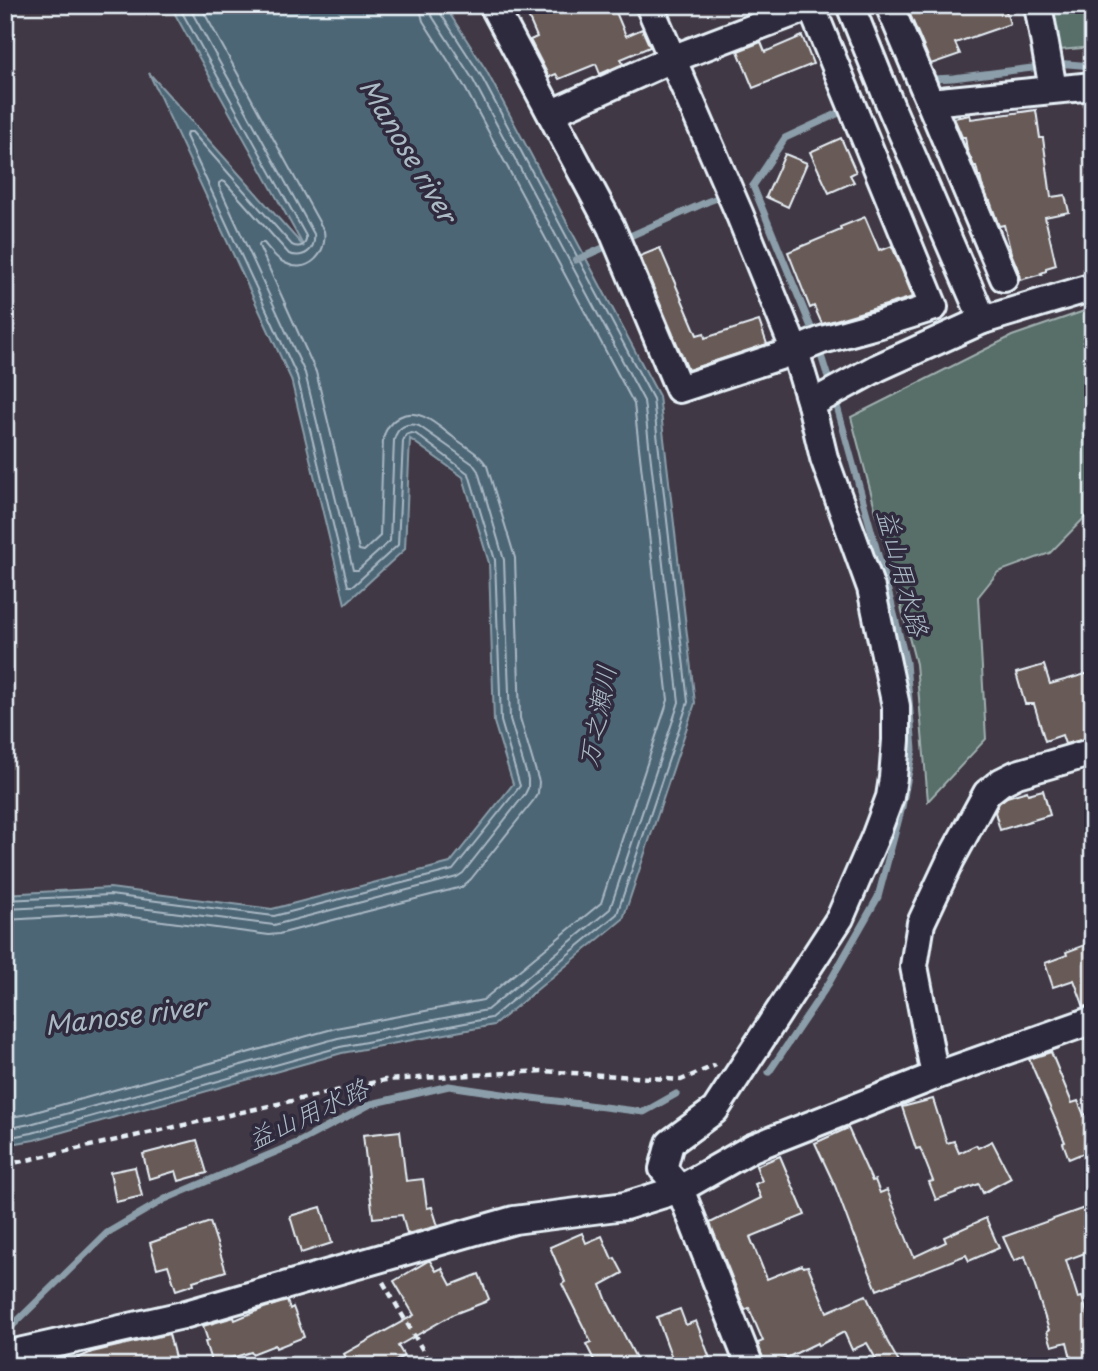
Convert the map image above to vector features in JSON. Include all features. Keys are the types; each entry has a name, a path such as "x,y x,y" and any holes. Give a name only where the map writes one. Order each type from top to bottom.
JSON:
{"street":[{"path":"493,5 611,227 679,388 934,307 812,6 672,59 552,113"},
{"path":"649,5 739,213 808,345 826,396 824,457 871,588 896,706 896,740 890,797 840,918 715,1110 670,1143 663,1169 680,1189 750,1366"},
{"path":"850,5 983,320"},
{"path":"889,5 1004,278"},
{"path":"1038,5 1050,71"},
{"path":"930,102 1050,71 1093,86"},
{"path":"826,396 983,320 1093,287"},
{"path":"934,1076 914,966 921,923 951,859 987,793 1001,782 1017,774 1093,752"},
{"path":"5,1355 183,1315 514,1220 625,1206 680,1189 752,1148 934,1076 1093,1020"}],"path":[{"path":"5,1165 385,1080 542,1071 681,1080 718,1064"},
{"path":"371,1260 432,1366"}],"green space":[{"path":"1051,5 1093,5 1093,47 1060,50"},
{"path":"1093,308 1093,509 1050,553 998,572 978,597 986,739 928,801 916,664 851,417 1012,336"}],"water":[{"path":"170,5 444,5 486,70 659,396 695,703 623,919 494,1025 342,1053 34,1140 5,1145 5,894 110,888 272,909 450,863 513,784 494,722 489,563 463,477 410,439 405,549 345,604 291,379 149,73 304,247"}],"building":[{"path":"523,5 588,5 591,11 605,5 613,5 626,36 642,29 650,47 621,59 623,64 600,74 596,64 559,79 556,74 549,77 530,40 537,37"},
{"path":"906,5 1004,5 1010,24 955,43 960,54 931,64"},
{"path":"802,36 813,64 753,88 738,51 761,42 765,52"},
{"path":"1036,110 1040,138 1043,138 1051,197 1065,195 1069,212 1045,217 1056,265 1046,268 1042,274 1020,280 1004,225 999,226 967,150 965,137 962,137 954,118 970,115 971,119"},
{"path":"841,138 856,172 850,175 854,182 829,193 810,152"},
{"path":"785,154 807,163 788,207 766,197"},
{"path":"865,217 879,250 892,246 913,297 822,324 814,306 810,308 788,252"},
{"path":"660,248 697,335 704,333 705,338 759,321 767,344 688,370 640,256"},
{"path":"1044,665 1050,684 1093,672 1093,737 1065,744 1062,735 1045,741 1034,704 1025,704 1016,673"},
{"path":"1043,790 1050,815 1000,830 995,812 999,803 1007,797 1027,791 1028,794"},
{"path":"1093,942 1093,1005 1084,1007 1074,980 1053,987 1045,963"},
{"path":"1051,1052 1072,1103 1078,1101 1084,1115 1093,1112 1093,1149 1069,1159 1063,1143 1065,1142 1029,1059"},
{"path":"933,1099 947,1143 954,1141 959,1153 992,1141 1011,1178 983,1193 979,1184 936,1200 929,1182 933,1181 920,1148 916,1149 902,1107"},
{"path":"848,1128 872,1181 875,1180 880,1193 887,1190 914,1257 946,1242 944,1237 986,1218 999,1248 969,1261 966,1255 877,1290 815,1143"},
{"path":"400,1131 406,1181 423,1179 427,1208 432,1207 438,1226 407,1234 402,1215 373,1218 363,1135"},
{"path":"197,1140 207,1173 179,1181 176,1171 149,1179 143,1154"},
{"path":"780,1156 805,1215 750,1237 767,1279 802,1265 808,1266 827,1312 866,1295 901,1366 880,1366 867,1343 852,1350 844,1332 818,1346 817,1343 765,1366 758,1343 763,1341 749,1308 745,1310 710,1223 761,1198 755,1184 762,1181 756,1166"},
{"path":"135,1167 142,1196 116,1202 110,1172"},
{"path":"1093,1205 1093,1250 1066,1260 1078,1298 1082,1297 1093,1332 1093,1366 1073,1366 1067,1342 1052,1346 1025,1256 1014,1261 1003,1237"},
{"path":"321,1207 332,1243 301,1253 290,1216"},
{"path":"210,1222 226,1271 193,1281 194,1284 176,1290 168,1265 157,1268 150,1243"},
{"path":"582,1233 586,1243 602,1236 612,1259 615,1258 623,1273 601,1285 640,1366 597,1366 586,1344 591,1342 562,1284 565,1282 550,1247"},
{"path":"428,1261 436,1271 442,1268 451,1285 479,1274 489,1299 454,1314 398,1346 404,1356 386,1366 351,1366 344,1354 414,1315 394,1281"},
{"path":"287,1301 290,1309 293,1307 304,1337 276,1348 275,1345 212,1364 203,1326 234,1317 235,1320"},
{"path":"680,1309 686,1325 696,1321 711,1361 700,1366 675,1366 657,1317"},
{"path":"169,1334 177,1366 60,1366 92,1352"}],"waterway":[{"name":"益山用水路","path":"1055,63 1093,66"},
{"name":"益山用水路","path":"934,79 1032,68 1043,64"},
{"name":"益山用水路","path":"753,186 785,138 841,112"},
{"name":"益山用水路","path":"753,186 815,337"},
{"path":"576,260 726,195"},
{"name":"益山用水路","path":"819,349 831,387"},
{"name":"益山用水路","path":"769,1072 829,983 878,897 902,807 913,750 906,662 835,399"},
{"name":"益山用水路","path":"5,1333 107,1233 165,1199 297,1143 371,1104 449,1086 644,1112 676,1094"}],"water label":[{"name":"Manose river","path":"409,150"},
{"name":"万之瀬川","path":"596,716"},
{"name":"Manose river","path":"125,1015"}]}
